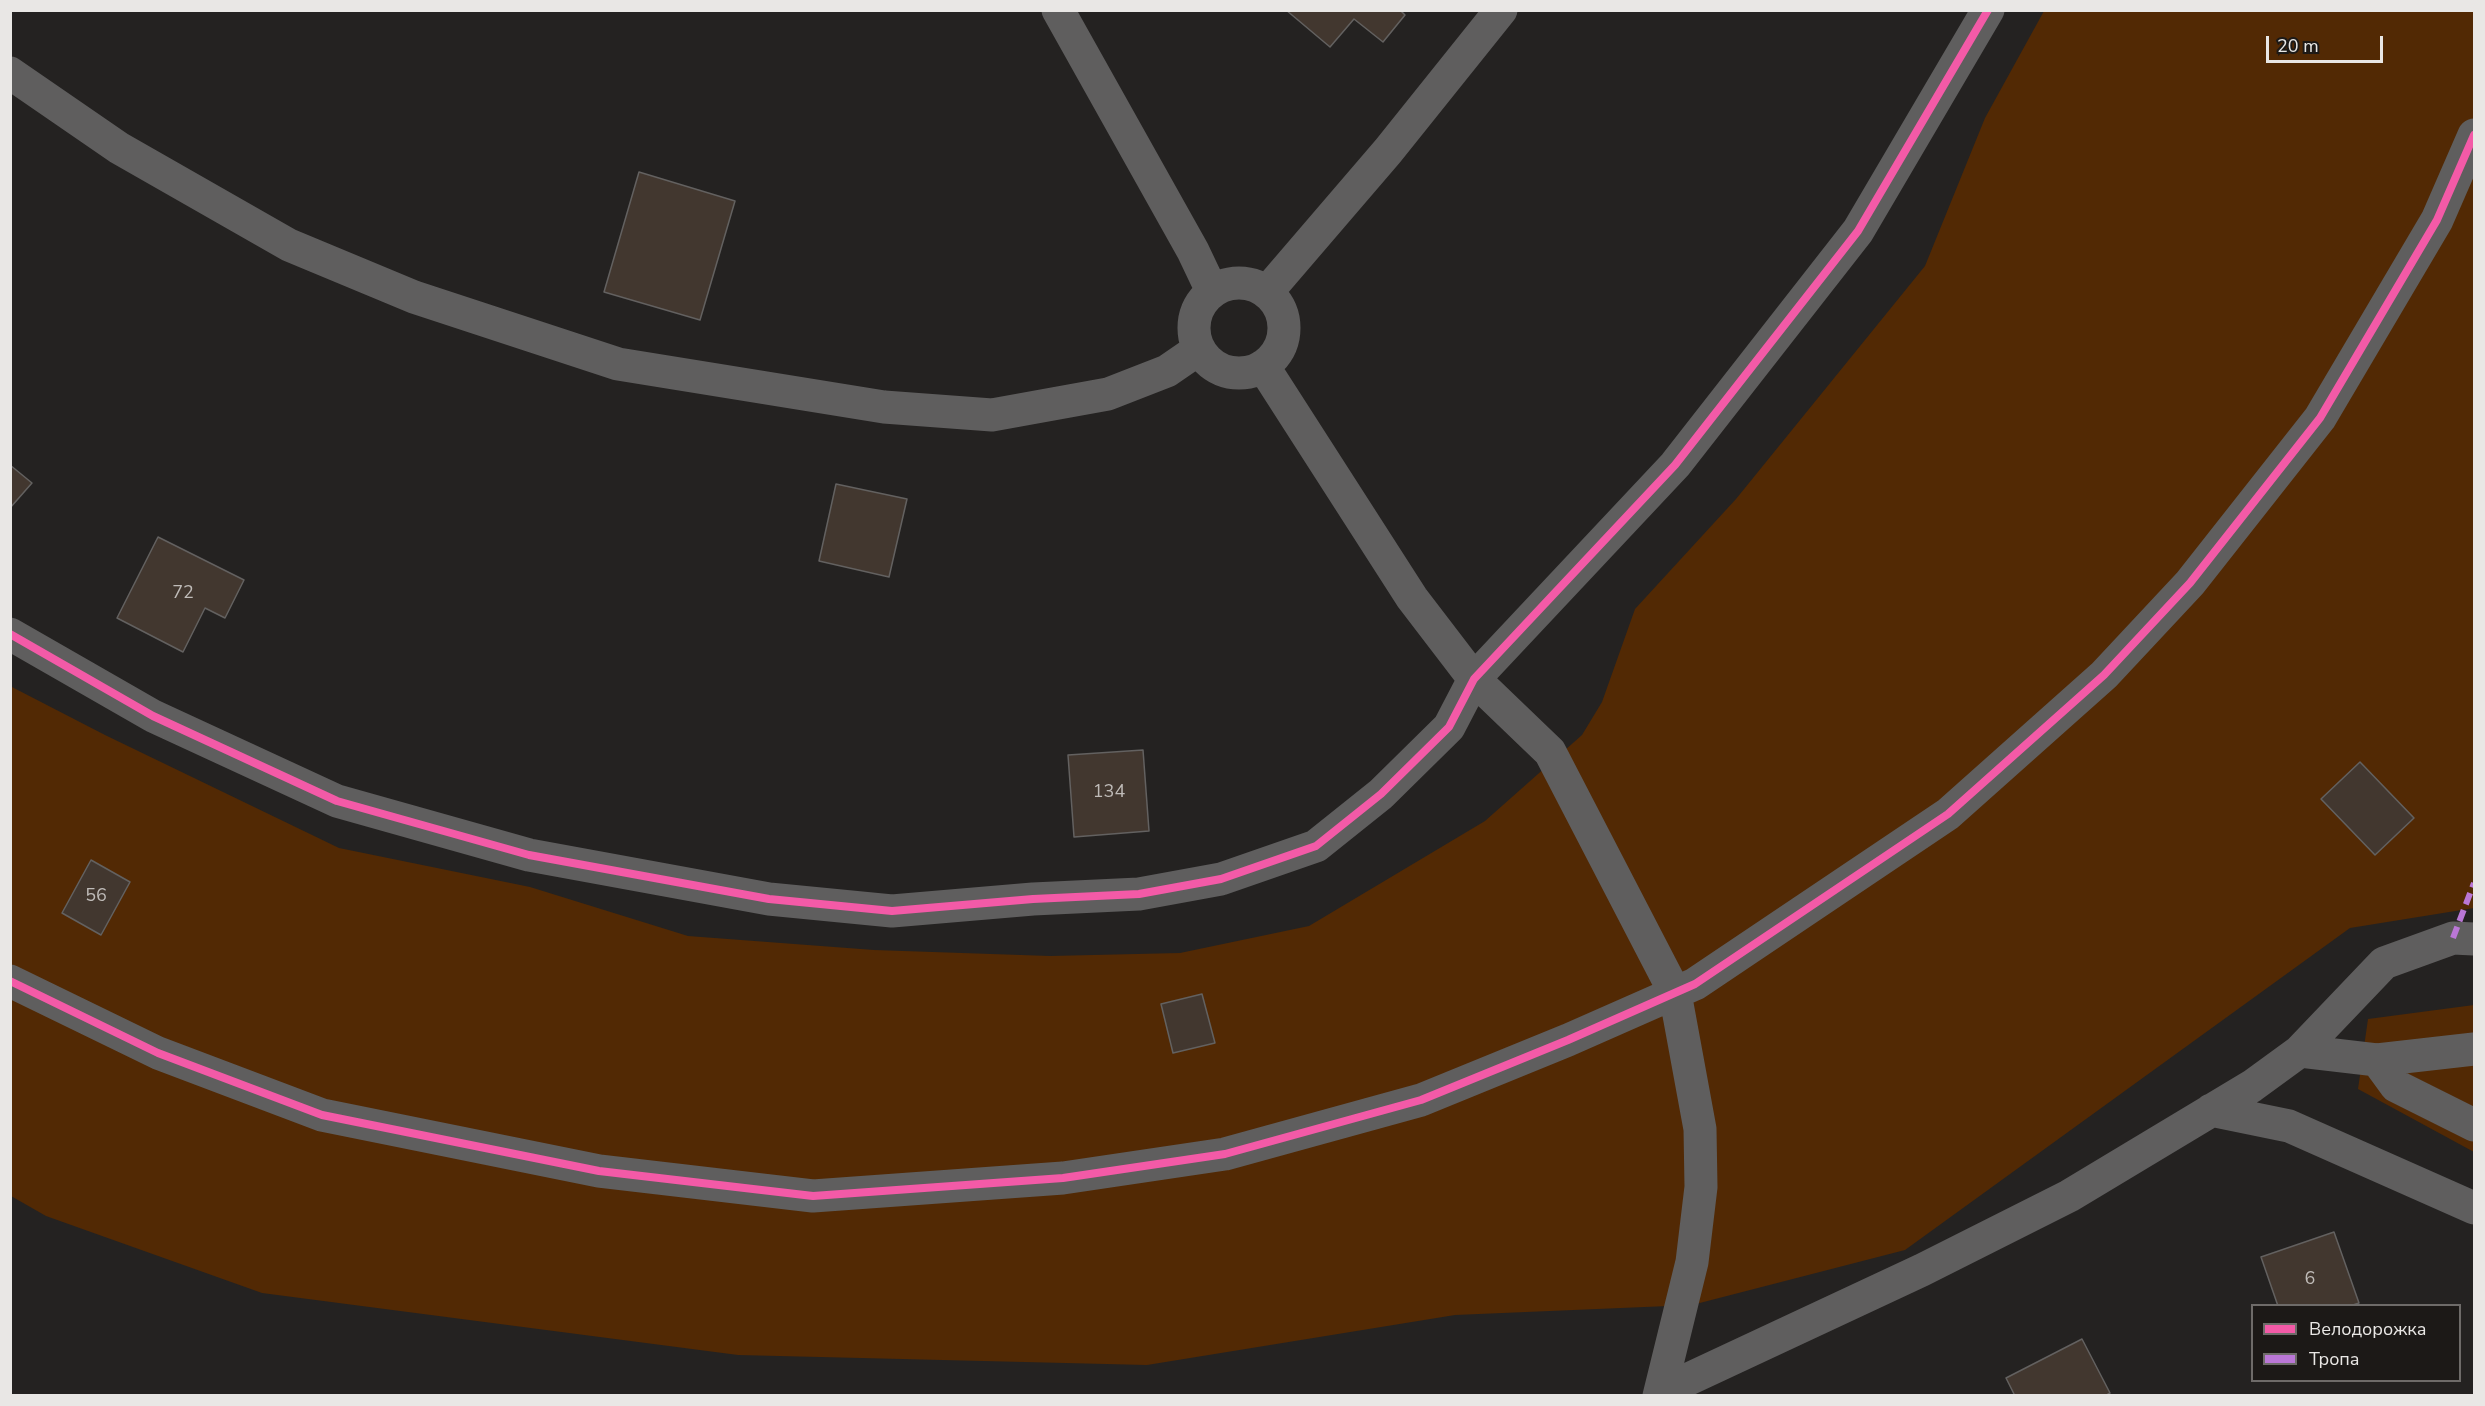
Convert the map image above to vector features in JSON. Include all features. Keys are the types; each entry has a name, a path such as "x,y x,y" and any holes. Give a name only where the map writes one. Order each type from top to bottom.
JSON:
{"street":[{"path":"1058,10 1193,251 1212,291"},
{"path":"1267,292 1388,151 1501,10"},
{"path":"10,634 153,716 337,801 530,855 769,899 892,911 1033,899 1139,894 1221,879 1316,846 1381,794 1449,727 1474,679 1675,465 1858,231 1988,10"},
{"path":"10,74 119,148 289,245 414,297 618,364 884,407 992,415 1108,394 1167,371 1199,349"},
{"path":"10,981 158,1053 322,1115 599,1171 813,1196 1063,1178 1225,1154 1420,1100 1568,1040 1695,984 1948,814 2104,675 2190,584 2320,418 2437,220 2475,135"},
{"path":"1239,282 1254,285 1267,292 1277,302 1283,316 1284,330 1278,350 1263,366 1250,372 1220,369 1208,361 1199,349 1194,330 1197,311 1212,291 1225,284 1239,282"},
{"path":"1263,366 1412,598 1474,679 1550,752 1675,993 1700,1129 1701,1187 1692,1262 1660,1394"},
{"path":"1660,1394 1922,1270 2069,1196 2252,1086 2300,1051 2384,963 2452,938 2475,939"},
{"path":"2300,1051 2377,1060 2475,1049"},
{"path":"2377,1060 2396,1086 2475,1125"},
{"path":"2211,1110 2289,1126 2475,1208"}],"shaded area":[{"path":"2044,11 2474,11 2474,908 2350,928 1905,1250 1692,1305 1455,1315 1147,1365 738,1355 262,1293 46,1216 11,1196 10,686 105,735 339,848 530,887 688,936 874,950 1050,956 1180,953 1309,926 1485,821 1582,735 1602,702 1635,609 1736,499 1925,266 1985,118"},
{"path":"2474,1005 2474,1152 2358,1089 2368,1019"}],"building":[{"path":"1286,10 1400,10 1405,15 1383,42 1354,19 1330,47"},
{"path":"639,172 735,201 700,320 604,292"},
{"path":"10,465 32,483 10,508"},
{"path":"836,484 907,499 889,577 819,561"},
{"path":"158,537 244,580 225,618 205,608 183,652 117,618"},
{"path":"1143,750 1149,831 1074,837 1068,755"},
{"path":"2360,762 2414,818 2375,855 2321,799"},
{"path":"91,860 130,882 101,935 62,913"},
{"path":"1202,994 1215,1043 1173,1053 1161,1004"},
{"path":"2334,1232 2359,1303 2277,1304 2261,1257"},
{"path":"2082,1339 2110,1393 2105,1396 2015,1396 2006,1378"}],"marked path":[{"path":"2453,938 2474,883"}],"cycle path":[{"path":"10,634 153,716 337,801 529,855 769,899 892,911 1033,899 1139,894 1221,879 1316,846 1381,794 1449,727 1474,679 1675,465 1858,231 1988,10"},
{"path":"10,981 158,1053 322,1115 599,1171 813,1196 1063,1178 1225,1154 1421,1100 1568,1040 1695,984 1948,814 2104,675 2190,583 2320,418 2437,220 2474,135"}]}
